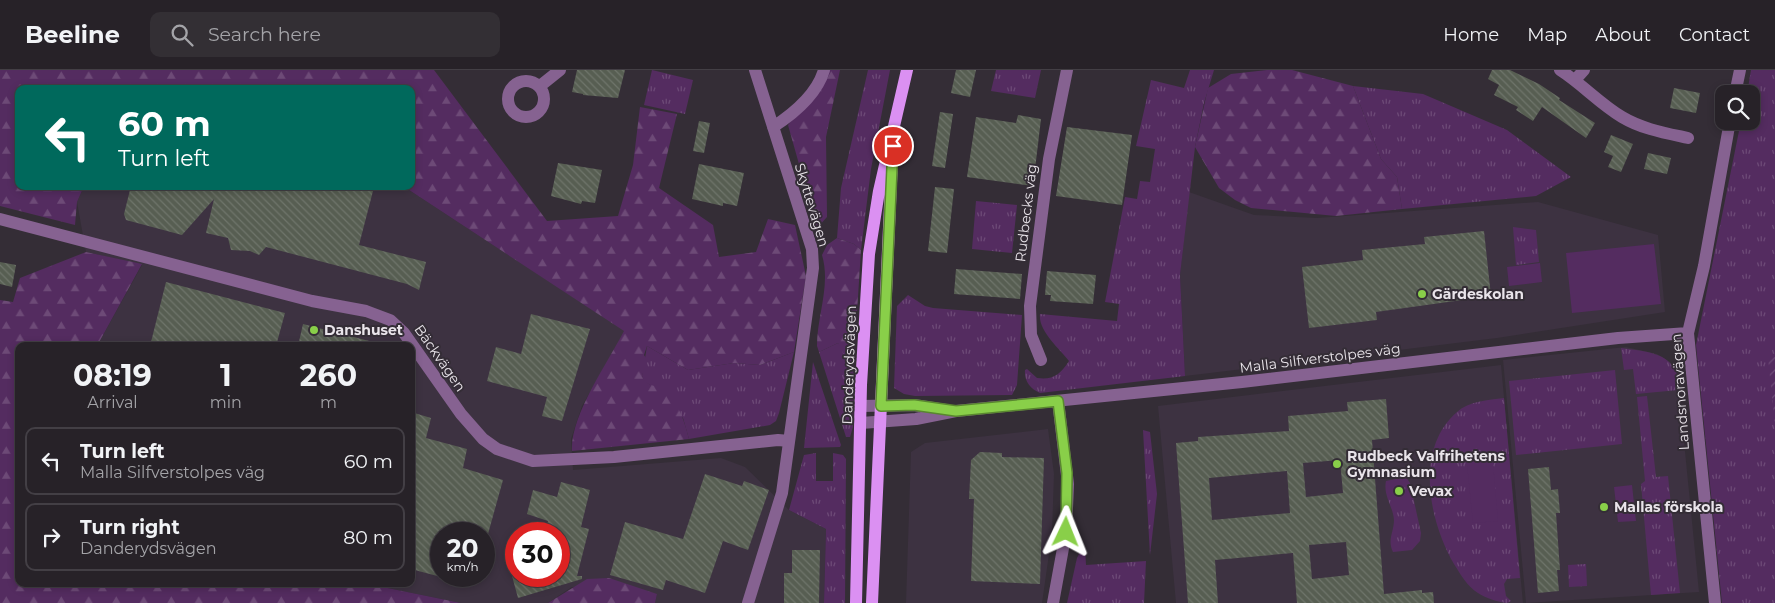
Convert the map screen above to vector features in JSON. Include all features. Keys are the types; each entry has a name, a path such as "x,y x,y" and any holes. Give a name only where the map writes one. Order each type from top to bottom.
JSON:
{"main road":[{"name":"Danderydsvägen","path":"856,603 861,406 869,254 879,190 907,70"},
{"name":"Danderydsvägen","path":"872,603 894,131"}],"street":[{"path":"540,86 560,70"},
{"name":"Skyttevägen","path":"748,603 782,493 813,268 812,250 755,70"},
{"path":"772,127 794,112 820,82 824,70"},
{"name":"Rudbecks väg","path":"1040,360 1031,335 1030,306 1049,159 1066,70"},
{"path":"1560,70 1620,116 1634,123 1688,138"},
{"path":"1575,80 1584,70"},
{"path":"1737,85 1740,70"},
{"name":"Landsnoravägen","path":"1715,603 1688,333 1704,266 1728,130"},
{"name":"Bäckvägen","path":"0,219 312,301 366,311 390,320 410,342"},
{"name":"Malla Silfverstolpes väg","path":"861,422 916,419 956,411 1318,374 1618,338 1688,333"},
{"name":"Bäckvägen","path":"415,349 461,414 483,439 498,449 533,461 597,458 778,440 790,441"},
{"path":"1053,603 1066,532 1068,484 1058,401"},
{"name":"Malla Silfverstolpes väg","path":"861,406 914,405 956,411"}],"shaded area":[{"path":"82,190 409,190 625,331 582,406 571,439 573,470 721,458 745,467 789,510 826,529 824,603 655,603 657,594 572,587 548,603 461,603 383,587 415,587 415,342 99,342 142,265 86,252 77,202"},
{"name":"Gärdeskolan","path":"1189,192 1254,215 1317,218 1538,202 1658,235 1665,312 1497,338 1185,376 1180,275"},
{"name":"Mallas förskola","path":"1626,347 1657,354 1670,362 1677,371 1699,592 1526,603 1503,360"},
{"name":"Rudbeck Valfrihetens Gymnasium","path":"1501,365 1523,603 1176,603 1158,406"},
{"path":"1048,429 1054,474 1052,533 1042,603 906,603 911,452 925,443"}],"green space":[{"path":"0,70 434,70 547,221 618,216 633,165 640,107 677,114 659,188 713,225 719,257 756,252 768,219 795,225 806,276 794,352 760,365 734,363 688,370 647,346 644,355 647,360 642,376 648,384 658,386 675,403 682,416 689,439 572,451 573,437 583,406 624,331 409,190 415,190 415,85 15,85 15,190 82,190 77,202 75,225 0,206"},
{"path":"652,70 693,80 685,114 644,105"},
{"path":"830,70 840,70 826,137 827,217 817,228 788,125"},
{"path":"868,70 890,70 871,169 861,250 854,244 837,238 841,188"},
{"path":"996,70 1041,70 1035,98 991,91"},
{"path":"1190,70 1214,70 1204,103 1195,147 1180,275 1185,376 1040,393 1028,384 1025,370 1027,369 1037,378 1052,377 1056,376 1069,361 1042,327 1040,314 1117,321 1119,304 1105,302 1125,197 1137,199 1140,181 1150,182 1155,149 1136,146 1151,80 1184,88"},
{"path":"1267,70 1292,70 1353,86 1381,159 1397,177 1402,209 1336,216 1251,208 1235,200 1219,188 1195,147 1208,88 1231,74"},
{"path":"1751,70 1775,70 1775,603 1722,603 1696,345 1739,130 1760,130 1760,85 1748,85"},
{"path":"1353,86 1423,94 1507,130 1571,177 1536,196 1402,209 1397,177 1381,159"},
{"path":"976,201 1017,205 1012,253 972,249"},
{"path":"1513,227 1536,230 1539,262 1516,265"},
{"path":"837,238 854,244 861,250 854,359 843,353 838,343 819,352 817,346 825,278 822,255 827,245"},
{"path":"1654,244 1661,304 1572,313 1566,253"},
{"path":"86,252 142,264 99,342 15,342 15,587 383,587 461,603 0,603 0,300 13,302 20,278"},
{"path":"1540,263 1542,282 1509,286 1507,267"},
{"path":"908,295 925,306 933,308 1022,315 1017,385 1012,395 915,396 904,394 894,388 897,306"},
{"path":"838,343 850,358 854,359 853,427 850,437 846,437 819,352"},
{"path":"647,346 688,370 734,363 760,365 794,352 776,421 770,425 689,439 683,418 652,386 645,382 642,376"},
{"path":"1621,348 1644,351 1659,355 1665,359 1676,372 1678,390 1636,394 1633,369 1624,370"},
{"path":"1775,357 1775,425 1768,358"},
{"path":"813,362 841,445 840,447 804,448"},
{"path":"1615,370 1622,444 1516,455 1509,381"},
{"path":"1647,396 1656,477 1668,476 1680,593 1651,595 1641,484 1645,481 1637,397"},
{"path":"1504,398 1520,578 1507,579 1504,584 1506,596 1511,601 1507,603 1484,597 1467,584 1459,572 1445,547 1438,527 1430,486 1431,465 1435,445 1444,427 1457,412 1467,405"},
{"path":"1143,430 1150,432 1157,494 1150,555"},
{"path":"1492,451 1498,521 1473,523 1466,454"},
{"path":"816,453 816,481 833,481 833,453 843,455 846,459 845,603 824,603 826,529 789,510 804,455"},
{"path":"1406,477 1410,483 1421,533 1420,541 1412,550 1393,552 1391,540 1394,520 1385,486 1386,481"},
{"path":"1632,485 1636,521 1618,522 1614,487"},
{"path":"1082,548 1085,548 1086,565 1146,561 1144,603 1067,603 1077,558"},
{"path":"1586,564 1587,586 1569,587 1568,565"},
{"path":"609,578 657,594 655,603 548,603 587,579"}],"building":[{"path":"577,70 625,70 618,98 583,95 572,92"},
{"path":"956,70 976,70 970,97 951,93"},
{"path":"1492,70 1510,70 1539,84 1560,98 1559,100 1595,123 1586,138 1542,107 1533,121 1516,110 1518,107 1494,95 1499,85 1488,79"},
{"path":"1674,88 1700,93 1696,113 1670,108"},
{"path":"940,112 953,114 945,168 932,166"},
{"path":"1018,115 1041,119 1033,186 967,177 976,117 1016,123"},
{"path":"699,121 710,123 704,153 693,151"},
{"path":"1067,127 1132,135 1122,205 1056,196"},
{"path":"1611,135 1633,144 1621,172 1608,167 1613,156 1604,152"},
{"path":"1648,153 1671,158 1667,174 1644,169"},
{"path":"558,163 602,170 595,203 582,201 581,204 551,196"},
{"path":"699,164 744,173 737,206 723,203 723,206 692,199"},
{"path":"935,187 954,189 947,253 928,251"},
{"path":"130,190 369,190 373,191 359,245 426,262 419,290 407,284 266,247 259,255 250,251 231,250 228,238 206,233 214,199 182,235 126,220 124,214"},
{"path":"1484,231 1491,296 1376,312 1377,320 1309,328 1302,267 1363,260 1362,250 1425,244 1424,237"},
{"path":"0,262 16,265 12,287 0,284"},
{"path":"956,269 1022,274 1020,299 954,294"},
{"path":"1047,271 1096,275 1093,304 1050,301 1051,295 1045,295"},
{"path":"166,282 285,313 277,342 151,342"},
{"path":"531,314 590,329 562,421 542,416 547,397 487,381 496,347 521,354"},
{"name":"Danshuset","path":"303,324 373,342 299,342"},
{"name":"Rudbeck Valfrihetens Gymnasium","path":"1386,399 1389,438 1372,440 1384,594 1422,590 1422,593 1433,592 1434,603 1297,603 1293,553 1215,560 1218,603 1188,603 1176,443 1198,441 1198,437 1289,431 1288,416 1348,411 1347,402","holes":["1340,460 1343,493 1306,497 1303,463","1287,471 1290,513 1212,520 1209,478","1346,542 1349,575 1312,579 1309,545"]},
{"path":"415,413 431,418 426,438 467,449 463,468 503,480 491,522 430,522 430,574 415,570"},
{"path":"980,452 1002,453 1002,457 1044,458 1040,584 971,581 974,499 969,499 971,460"},
{"path":"1549,467 1551,490 1558,489 1560,513 1556,513 1560,570 1557,570 1559,591 1538,593 1528,469"},
{"path":"705,474 742,486 744,481 769,490 748,550 723,541 705,593 666,580 663,590 610,575 625,522 683,539"},
{"path":"561,482 590,490 581,527 589,529 577,576 582,576 582,579 570,583 570,522 548,522 527,514 533,490 557,497"},
{"path":"792,550 820,550 819,603 784,603 784,573 792,573"},
{"path":"515,587 555,587 518,598"}],"place":[{"name":"Gärdeskolan","path":"1422,294"},
{"name":"Danshuset","path":"314,330"},
{"name":"Rudbeck Valfrihetens Gymnasium","path":"1337,464"},
{"name":"Vevax","path":"1399,491"},
{"name":"Mallas förskola","path":"1604,507"}],"route":[{"path":"893,146 881,406 914,405 956,411 1058,401 1068,484 1066,532"}]}
